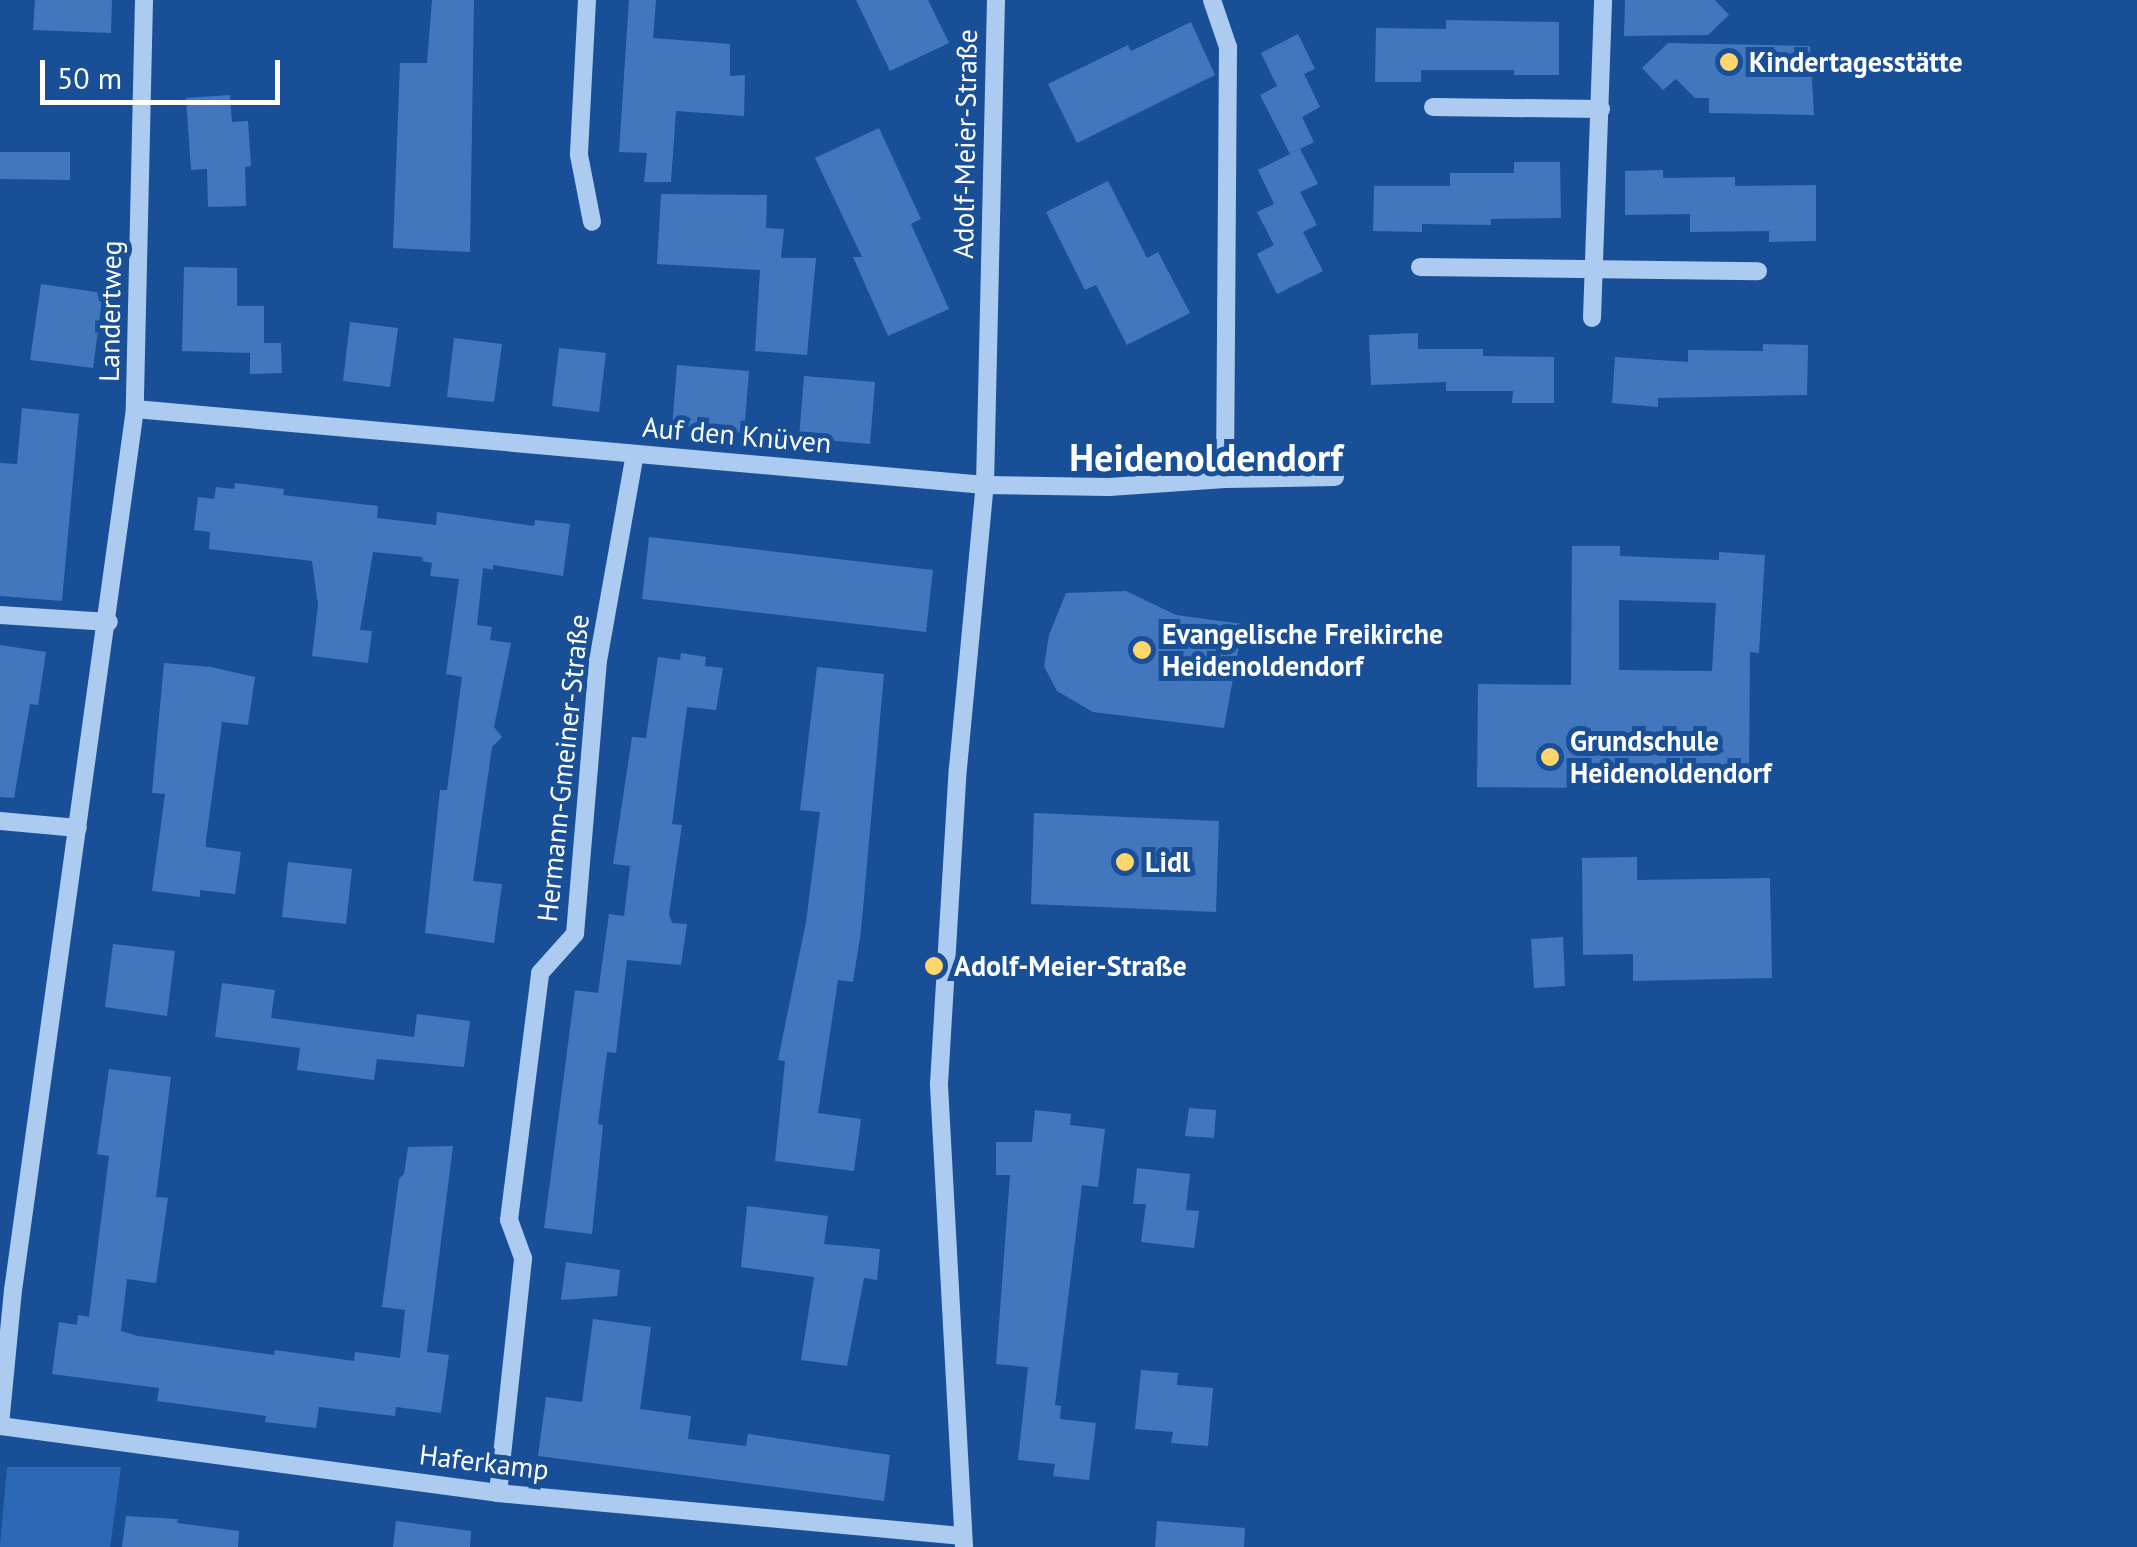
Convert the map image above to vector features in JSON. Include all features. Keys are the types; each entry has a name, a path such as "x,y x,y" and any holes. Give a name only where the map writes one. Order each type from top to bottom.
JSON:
{"street":[{"name":"Landertweg","path":"0,1426 13,1290 135,410 144,0"},
{"path":"588,0 579,155 592,222"},
{"name":"Adolf-Meier-Straße","path":"963,1542 939,1084 958,768 985,484 996,0"},
{"path":"1212,0 1228,47 1226,478"},
{"path":"1592,318 1603,0"},
{"path":"1434,107 1601,109"},
{"path":"1420,267 1596,266 1758,271"},
{"name":"Auf den Knüven","path":"135,410 985,484 1108,487 1226,478 1335,477"},
{"name":"Hermann-Gmeiner-Straße","path":"498,1492 523,1258 509,1220 540,973 575,934 598,662 636,454"},
{"path":"0,615 108,622"},
{"path":"0,822 78,828"},
{"name":"Haferkamp","path":"0,1426 498,1492 963,1542"}],"shaded area":[{"path":"7,1467 121,1467 110,1547 0,1547"}],"building":[{"path":"35,0 112,0 111,33 33,30"},
{"path":"432,0 474,0 470,252 393,248 400,63 427,63"},
{"path":"629,0 656,0 653,38 730,44 730,76 745,75 744,116 676,111 671,182 644,182 647,153 619,152"},
{"path":"856,0 928,0 949,43 890,71"},
{"path":"1625,0 1715,0 1729,15 1708,35 1624,36"},
{"path":"1446,20 1559,22 1559,75 1514,75 1514,70 1421,70 1421,82 1375,82 1376,28 1446,29"},
{"path":"1191,22 1215,75 1077,143 1048,84 1128,45 1131,51"},
{"path":"1298,34 1315,69 1304,74 1320,107 1302,117 1314,142 1290,154 1260,95 1277,86 1261,53"},
{"name":"Kindertagesstätte","path":"1668,43 1810,46 1814,115 1709,113 1709,98 1695,98 1676,79 1663,90 1642,68"},
{"path":"230,95 232,122 248,121 251,166 245,167 246,206 208,207 207,169 191,170 186,98"},
{"path":"879,128 921,219 911,224 949,309 888,336 853,257 862,257 815,158"},
{"path":"1300,149 1318,184 1300,192 1317,225 1303,232 1323,271 1277,294 1257,254 1274,245 1257,212 1274,204 1258,170"},
{"path":"0,152 70,152 70,180 0,179"},
{"path":"1514,162 1560,162 1561,218 1491,219 1491,225 1422,224 1422,232 1373,231 1374,186 1450,186 1450,173 1514,173"},
{"path":"1663,170 1663,178 1735,177 1735,186 1816,185 1816,241 1769,242 1769,231 1690,232 1690,214 1625,215 1625,171"},
{"path":"1108,181 1147,258 1158,252 1190,313 1127,345 1096,285 1085,290 1046,212"},
{"path":"661,194 767,195 766,228 784,229 781,258 816,258 807,355 755,351 760,270 657,264"},
{"path":"184,267 237,268 237,306 264,306 264,343 281,343 282,373 250,374 250,353 182,351"},
{"path":"41,284 103,293 93,368 30,360"},
{"path":"350,322 398,328 390,387 343,381"},
{"path":"1418,333 1418,349 1483,349 1483,356 1554,357 1554,403 1512,403 1513,391 1446,391 1446,382 1371,385 1369,335"},
{"path":"454,338 502,344 494,402 447,397"},
{"path":"1763,344 1808,345 1807,395 1658,398 1658,407 1612,403 1615,357 1688,362 1688,350 1763,351"},
{"path":"559,348 606,353 599,412 552,406"},
{"path":"677,365 749,371 744,433 672,427"},
{"path":"804,376 875,382 870,444 799,438"},
{"path":"22,408 79,414 62,601 0,596 0,463 17,464"},
{"path":"235,483 284,489 283,495 378,506 377,518 436,525 437,512 534,526 535,520 570,524 563,576 493,565 493,570 483,568 477,625 492,627 490,640 511,643 494,727 502,737 492,747 473,881 502,884 494,943 425,933 440,790 447,790 462,677 446,674 459,579 430,576 432,563 422,561 423,557 373,552 360,630 372,631 368,663 312,656 318,605 312,561 209,549 210,532 194,530 198,497 214,499 216,487 234,489"},
{"path":"649,537 933,570 926,632 642,599"},
{"path":"1572,546 1620,546 1620,556 1719,560 1719,552 1765,555 1759,653 1750,652 1749,774 1600,772 1600,788 1477,787 1478,684 1571,685","holes":["1619,600 1716,603 1712,671 1619,670"]},
{"name":"Evangelische Freikirche Heidenoldendorf","path":"1126,591 1176,615 1243,624 1224,728 1093,712 1057,691 1044,666 1049,635 1066,593"},
{"path":"0,645 46,652 38,705 30,704 14,798 0,797"},
{"path":"681,653 706,657 705,666 723,668 716,710 687,707 672,824 682,825 669,914 672,923 687,924 681,965 627,960 616,1053 607,1052 598,1124 603,1125 592,1234 544,1228 575,990 598,993 609,914 624,916 630,866 613,864 632,737 646,738 658,657 680,660"},
{"path":"164,663 211,667 255,677 248,725 222,722 206,840 206,847 241,852 235,894 200,890 200,897 152,891 165,794 152,793"},
{"path":"817,667 884,674 861,931 853,982 838,980 818,1113 861,1119 854,1171 775,1161 785,1061 778,1060 806,922 820,812 800,810"},
{"name":"Lidl","path":"1034,813 1219,821 1216,912 1031,904"},
{"path":"1637,857 1637,880 1770,878 1772,978 1633,981 1633,954 1583,955 1582,858"},
{"path":"288,862 352,869 346,924 282,917"},
{"path":"1563,937 1565,986 1534,988 1531,939"},
{"path":"113,944 175,951 167,1016 105,1007"},
{"path":"222,983 275,990 271,1018 414,1037 417,1014 470,1021 464,1067 377,1059 374,1080 297,1070 300,1048 215,1037"},
{"path":"109,1069 171,1077 156,1197 168,1198 156,1283 127,1279 121,1331 138,1336 274,1355 275,1350 354,1361 355,1352 400,1358 405,1310 382,1307 399,1179 404,1174 408,1147 453,1146 427,1352 449,1355 441,1413 396,1407 395,1416 319,1407 316,1428 265,1422 266,1416 157,1401 159,1388 52,1374 59,1322 77,1325 78,1315 89,1317 109,1156 97,1154"},
{"path":"1189,1108 1216,1110 1214,1138 1185,1136"},
{"path":"1035,1110 1071,1114 1070,1125 1105,1129 1098,1187 1082,1185 1055,1405 1061,1406 1060,1419 1096,1423 1089,1480 1053,1476 1055,1464 1018,1460 1028,1367 996,1364 1010,1175 996,1175 996,1142 1032,1142"},
{"path":"1137,1168 1190,1174 1186,1210 1199,1211 1194,1248 1141,1242 1146,1204 1133,1204"},
{"path":"747,1206 828,1216 824,1244 880,1249 877,1280 864,1278 847,1366 801,1360 814,1277 741,1267"},
{"path":"566,1262 620,1270 617,1296 561,1300"},
{"path":"593,1319 651,1327 640,1409 691,1416 688,1439 746,1446 748,1434 890,1455 884,1501 538,1456 546,1397 582,1402"},
{"path":"1141,1370 1178,1373 1177,1385 1213,1388 1208,1446 1171,1443 1173,1432 1135,1429"},
{"path":"126,1516 178,1519 177,1523 239,1531 238,1547 122,1547"},
{"path":"396,1521 471,1531 470,1547 393,1547"},
{"path":"1157,1521 1245,1528 1244,1547 1155,1547"}],"place":[{"name":"Kindertagesstätte","path":"1729,62"},
{"name":"Evangelische Freikirche Heidenoldendorf","path":"1142,650"},
{"name":"Grundschule Heidenoldendorf","path":"1550,757"},
{"name":"Lidl","path":"1125,862"},
{"name":"Adolf-Meier-Straße","path":"934,966"}],"district":[{"name":"Heidenoldendorf","path":"1206,457"}]}
